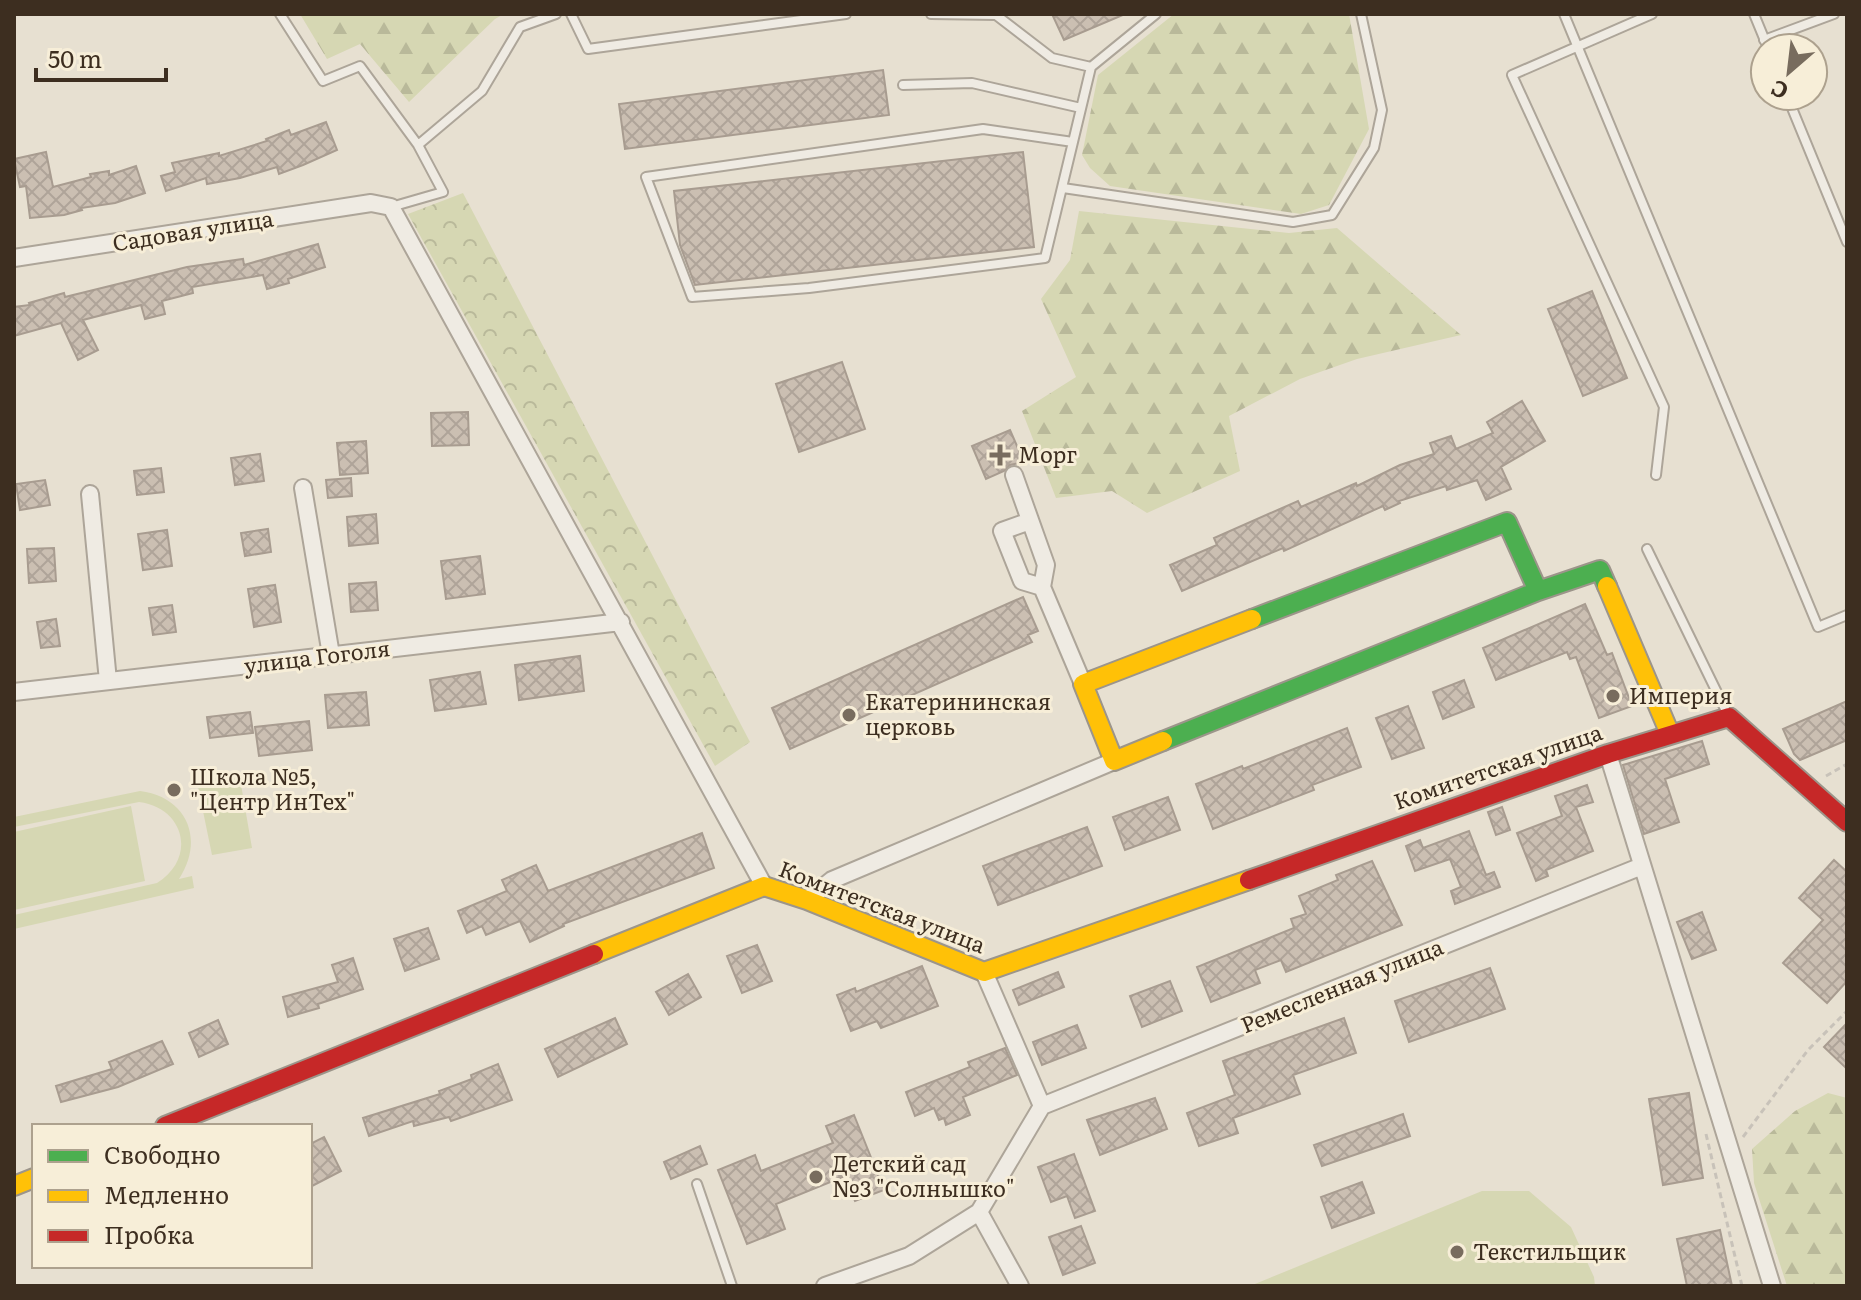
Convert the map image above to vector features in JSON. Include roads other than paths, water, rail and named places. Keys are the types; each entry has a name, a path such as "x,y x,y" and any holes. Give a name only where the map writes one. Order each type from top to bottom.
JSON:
{"street":[{"name":"Садовая улица","path":"14,258 371,203 391,207"},
{"path":"391,207 764,886"},
{"path":"1014,475 1046,565 1042,587 1114,761"},
{"path":"303,488 331,655"},
{"path":"90,494 108,681"},
{"path":"1030,521 1002,531 1022,581 1042,587"},
{"path":"1083,684 1507,522 1538,591"},
{"path":"807,900 832,880 1114,761 1538,591 1600,570 1670,734"},
{"name":"улица Гоголя","path":"14,692 621,622"},
{"path":"1729,717 1839,803 1847,822"},
{"name":"Комитетская улица","path":"170,1124 764,886 807,900 984,972 1608,754 1729,717"},
{"path":"1608,754 1772,1286"},
{"name":"Ремесленная улица","path":"1042,1106 1642,866"},
{"path":"825,1286 909,1256 979,1212 1042,1106 984,972"},
{"path":"979,1212 1020,1286"}],"lane":[{"path":"280,14 323,81 360,66 418,145 443,192 391,207"},
{"path":"418,145 482,91 520,27 556,14"},
{"path":"571,14 588,49 846,14"},
{"path":"931,14 996,15 1052,58 1091,67"},
{"path":"1073,142 983,129 646,177 692,297 809,288 1045,258 1063,188 1091,67 1156,14"},
{"path":"1063,188 1293,222 1332,215 1374,148 1382,110 1361,14"},
{"path":"1564,14 1818,627 1847,615"},
{"path":"1652,14 1512,75 1664,407 1656,475"},
{"path":"1793,32 1834,14"},
{"path":"903,85 972,83 1081,108"},
{"path":"1794,112 1847,242"},
{"path":"1647,549 1729,717"},
{"path":"697,1184 732,1286"}],"place":[{"name":"Морг","path":"1000,455"},
{"name":"Империя","path":"1613,696"},
{"name":"Екатерининская церковь","path":"849,715"},
{"name":"Школа №5, \"Центр ИнТех\"","path":"174,790"},
{"name":"Детский сад №3 \"Солнышко\"","path":"816,1177"},
{"name":"Текстильщик","path":"1457,1252"}]}
